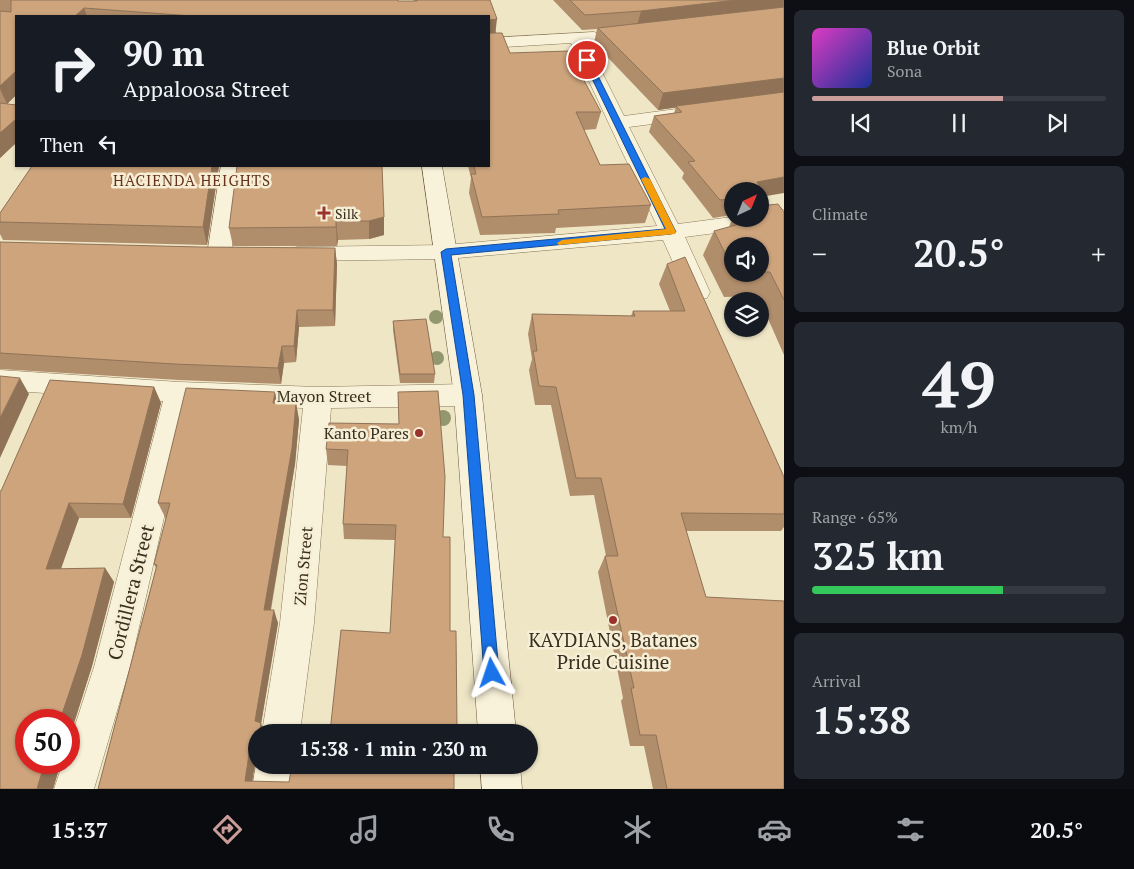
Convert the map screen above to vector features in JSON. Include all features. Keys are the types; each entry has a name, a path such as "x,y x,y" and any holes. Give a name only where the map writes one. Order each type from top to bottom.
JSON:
{"street":[{"path":"490,43 613,35"},
{"path":"577,38 708,313"},
{"path":"617,123 706,111"},
{"path":"219,254 231,167"},
{"path":"432,167 468,395 496,724"},
{"path":"278,254 446,252 671,232 784,217"},
{"name":"Mayon Street","path":"0,380 178,392 318,398 468,395"},
{"path":"38,410 49,384"},
{"name":"Cordillera Street","path":"74,789 112,667 178,392"},
{"name":"Zion Street","path":"282,724 298,624 318,398"},
{"path":"272,789 274,774"},
{"path":"501,774 502,789"}],"building":[{"path":"11,0 490,0 497,19 490,20 490,15 178,15 84,8 76,15 15,15 15,72 0,86 0,11 11,12"},
{"path":"570,0 736,0 641,11 585,15"},
{"path":"784,7 784,78 663,93 598,28"},
{"path":"490,33 502,33 510,53 568,51 601,112 576,112 600,165 629,164 651,205 558,210 559,214 482,217 471,174 476,174 474,167 490,167"},
{"path":"784,92 784,177 757,182 724,182 724,200 720,200 688,162 695,161 654,116 682,112 676,106"},
{"path":"0,103 15,105 15,120 0,133"},
{"path":"31,167 212,167 203,227 0,222 0,213"},
{"path":"237,167 382,167 384,217 369,221 336,221 336,227 229,228"},
{"path":"778,204 784,212 784,300 769,272 769,237 724,237 724,251 714,231 725,228 769,228 769,205"},
{"path":"0,242 335,248 333,310 297,310 294,346 282,346 278,368 174,364 0,353"},
{"path":"685,257 784,477 784,514 681,513 706,597 784,601 784,789 667,789 656,735 640,735 631,688 634,688 605,556 618,556 601,478 576,478 556,387 539,386 533,351 537,351 532,314 635,316 633,311 685,311 667,264"},
{"path":"426,319 435,374 400,374 393,321"},
{"path":"0,376 20,378 0,418"},
{"path":"50,380 154,387 123,504 69,503 46,569 105,568 82,655 64,709 15,709 15,774 41,774 37,789 0,789 1,491"},
{"path":"186,388 275,392 273,403 296,403 292,448 264,610 274,610 255,721 261,724 248,724 248,761 245,781 289,782 290,774 454,774 454,789 98,789 157,565 154,564 170,503 158,503"},
{"path":"438,391 445,477 443,537 450,537 450,631 456,631 457,724 331,724 341,630 390,633 396,525 343,524 348,450 326,449 329,423 399,424 398,392"}],"slow traffic":[{"path":"562,243 671,232 645,179"}],"place":[{"name":"Silk","path":"324,213"},
{"name":"Kanto Pares","path":"419,433"},
{"name":"KAYDIANS, Batanes Pride Cuisine","path":"613,620"}],"district":[{"name":"HACIENDA HEIGHTS","path":"192,180"}],"route":[{"path":"492,673 468,395 446,252 671,232 587,60"}]}
